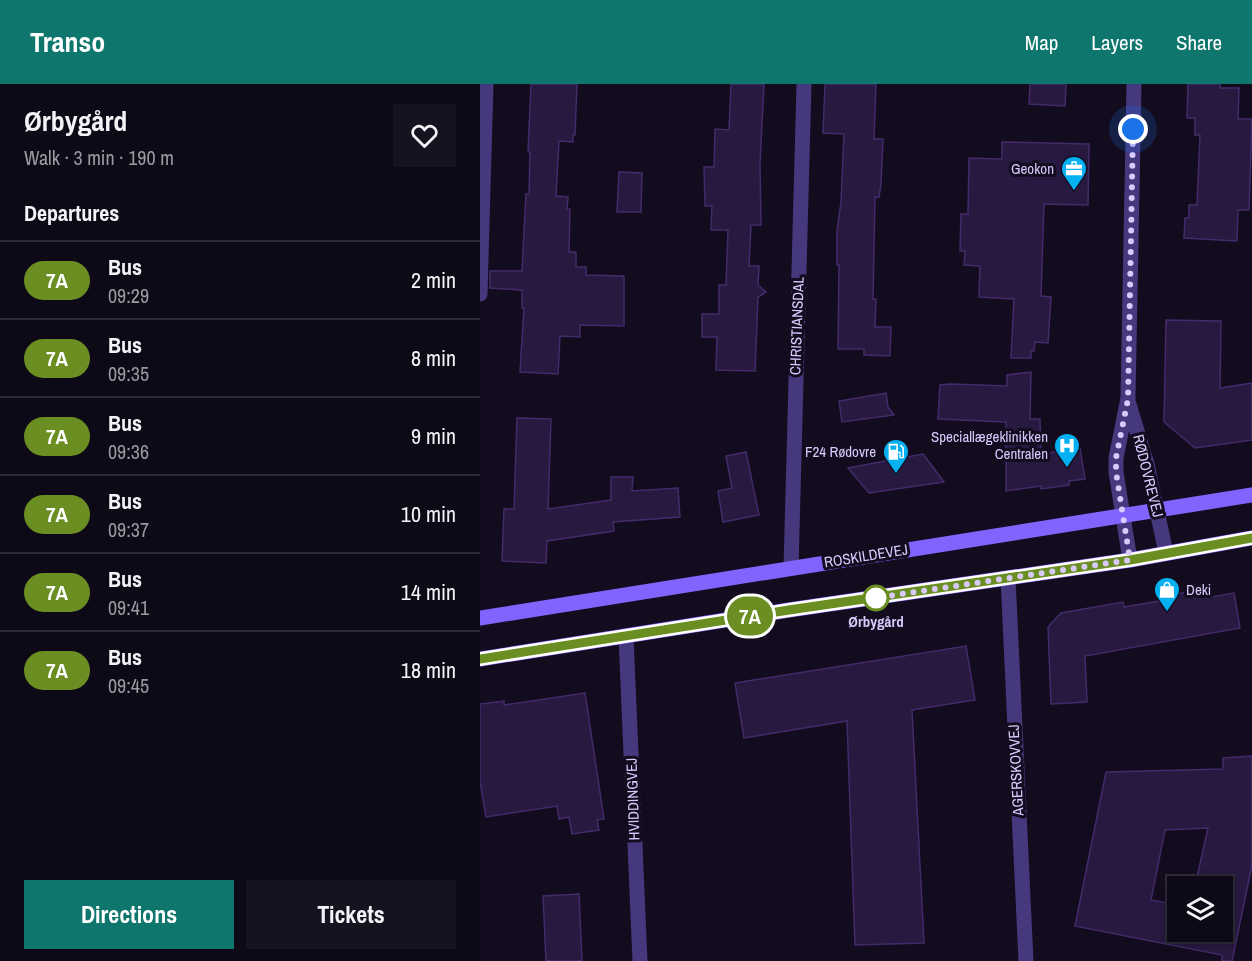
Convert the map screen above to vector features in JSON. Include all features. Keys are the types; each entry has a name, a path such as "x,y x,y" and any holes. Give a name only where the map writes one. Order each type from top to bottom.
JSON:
{"main road":[{"name":"ROSKILDEVEJ","path":"480,618 1252,495"},
{"path":"480,659 789,610 1130,560 1252,538"}],"street":[{"path":"480,294 486,84"},
{"name":"CHRISTIANSDAL","path":"791,568 804,84"},
{"name":"RØDOVREVEJ","path":"1130,560 1116,472 1116,458 1128,399 1134,84"},
{"name":"RØDOVREVEJ","path":"1128,399 1147,464 1166,553"},
{"name":"AGERSKOVVEJ","path":"1008,578 1026,961"},
{"name":"HVIDDINGVEJ","path":"626,637 640,961"}],"building":[{"path":"531,84 577,84 575,135 573,135 573,142 559,141 556,196 568,197 569,252 576,252 576,267 586,267 586,275 624,276 624,326 580,325 580,337 560,336 558,374 520,372 524,308 522,308 522,290 490,288 490,271 522,271 526,194 529,194"},
{"path":"731,84 764,84 760,164 761,225 751,225 749,266 759,266 758,285 766,292 758,297 755,371 716,370 717,337 702,337 702,314 719,314 719,285 726,285 728,230 711,230 712,206 705,206 704,167 714,167 715,129 729,130"},
{"path":"825,84 876,84 874,139 883,139 881,184 879,197 875,197 873,299 876,299 875,327 891,327 890,356 864,355 864,349 838,349 837,231 841,202 844,134 823,133"},
{"path":"1030,84 1066,84 1065,106 1029,104"},
{"path":"1188,84 1220,84 1220,88 1239,88 1238,119 1252,119 1249,210 1238,210 1237,241 1184,238 1185,218 1189,218 1189,205 1197,205 1200,135 1195,135 1195,118 1187,118"},
{"path":"1002,142 1089,144 1088,205 1044,204 1041,296 1051,297 1048,343 1035,342 1031,358 1011,358 1014,299 979,297 980,266 964,265 965,251 960,251 961,214 968,214 969,158 1002,159"},
{"path":"619,172 642,173 641,212 617,212"},
{"path":"1166,320 1221,321 1220,388 1252,383 1252,440 1195,448 1164,422"},
{"path":"1031,372 1030,419 1040,419 1041,454 1080,448 1085,479 1069,481 1069,485 1006,491 1006,422 938,419 940,385 1007,386 1007,375"},
{"path":"886,393 888,407 894,415 842,422 839,401"},
{"path":"517,418 551,419 548,509 611,500 611,477 633,477 632,491 678,488 680,517 613,522 614,531 547,541 546,563 502,561 504,509 514,509"},
{"path":"746,452 759,515 723,522 718,491 732,488 726,456"},
{"name":"F24 Rødovre","path":"923,454 944,482 869,493 848,468"},
{"path":"1204,589 1206,598 1234,593 1240,628 1085,656 1087,702 1051,704 1048,627 1061,613 1123,602 1124,607 1177,598 1177,594"},
{"path":"966,646 975,700 912,710 924,943 855,945 847,721 744,738 735,683"},
{"path":"585,693 604,819 597,820 599,830 572,834 569,817 559,819 557,806 486,817 480,781 480,704 504,701 504,705"},
{"path":"1252,756 1252,865 1232,961 1222,961 1222,955 1075,926 1106,772 1223,769 1223,758"},
{"path":"579,894 582,961 546,961 543,896"}],"bus line":[{"name":"7A","path":"480,659 789,610 1130,560 1252,538"}],"place":[{"name":"Geokon","path":"1074,192"},
{"name":"Speciallægeklinikken Centralen","path":"1067,469"},
{"name":"F24 Rødovre","path":"896,475"},
{"name":"Ørbygård","path":"876,598"},
{"name":"Deki","path":"1167,613"}],"route":[{"path":"876,598 868,599 1130,560 1116,472 1116,458 1128,399 1133,129"}]}
